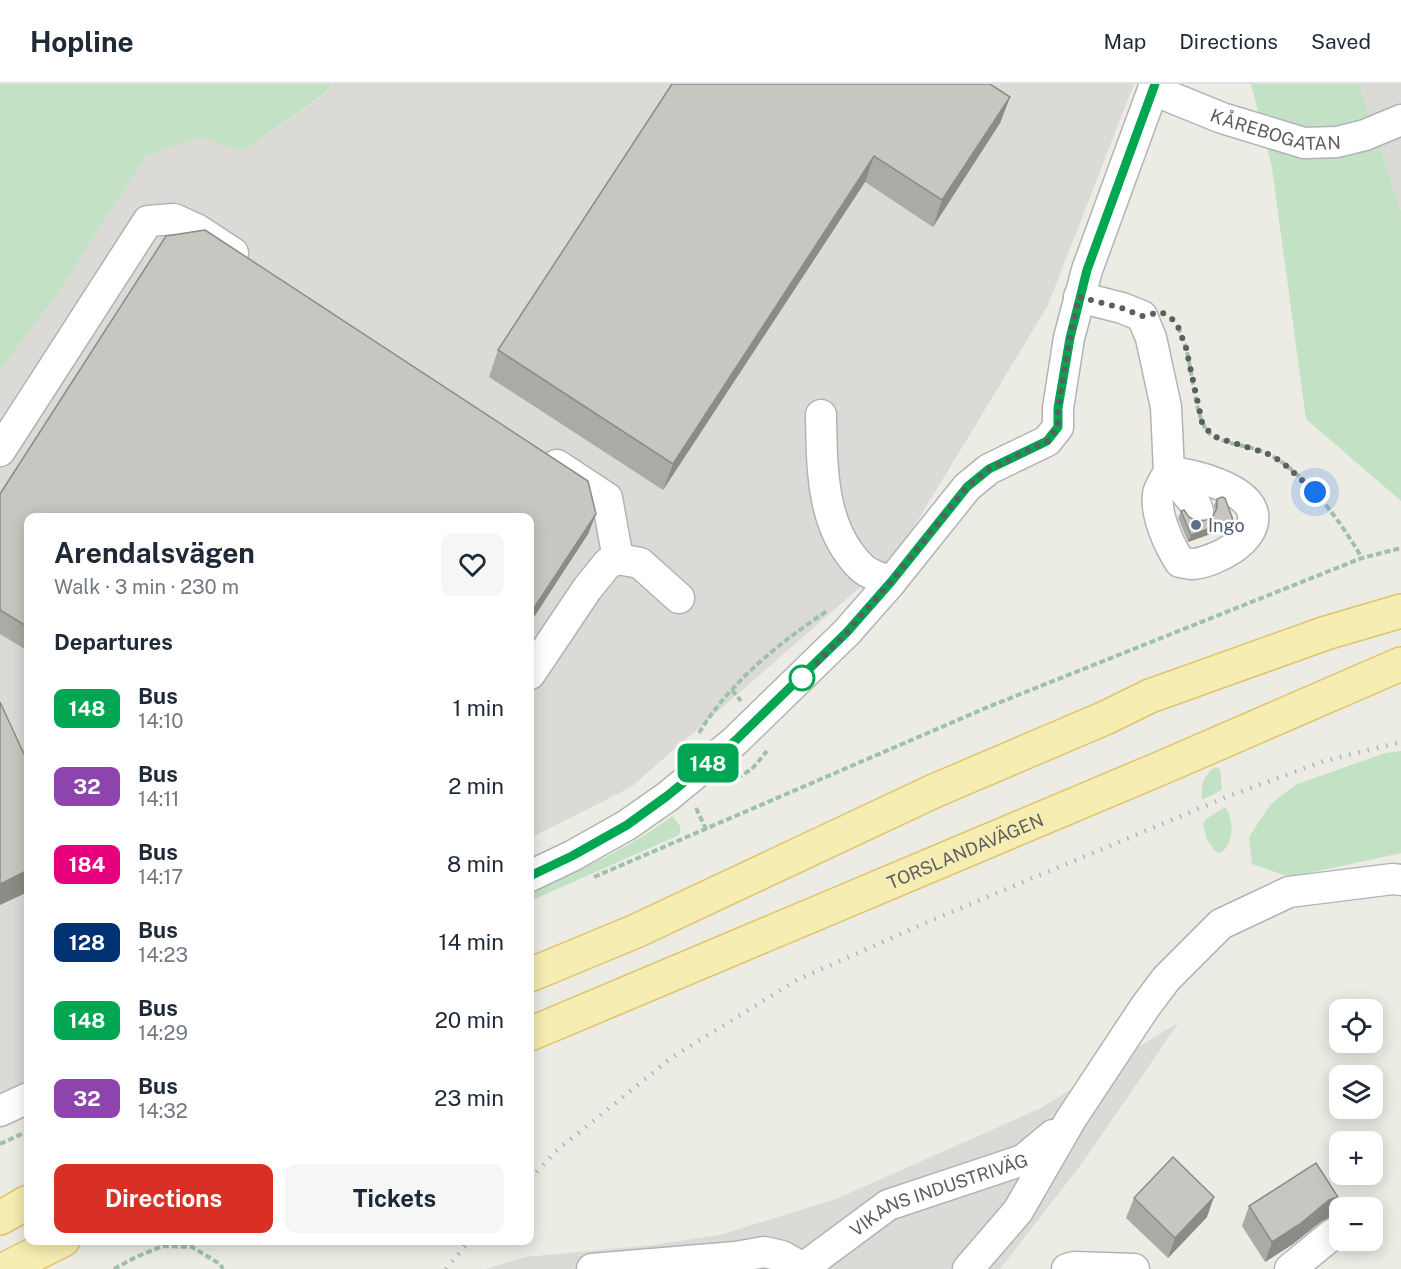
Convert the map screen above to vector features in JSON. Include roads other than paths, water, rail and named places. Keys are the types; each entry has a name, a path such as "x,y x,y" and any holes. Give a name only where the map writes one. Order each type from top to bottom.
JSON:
{"main road":[{"path":"534,973 636,931 934,791 1105,718 1150,696 1326,633 1401,611"},
{"name":"TORSLANDAVÄGEN","path":"534,1032 1166,766 1401,664"},
{"path":"0,1193 24,1182"},
{"path":"0,1218 24,1204"},
{"path":"13,1266 53,1245"}],"street":[{"name":"KÅREBOGATAN","path":"1154,87 1222,118 1304,143 1337,142 1365,135 1401,120"},
{"path":"534,874 627,825 701,770 802,678 847,632 891,582 967,487 989,469 1047,441 1058,427 1058,408 1070,338 1087,270 1154,87"},
{"path":"0,452 148,220 174,219 198,230 258,269"},
{"path":"1079,297 1122,308 1142,316 1151,338 1166,407 1169,472 1206,531 1242,541 1251,529 1253,513 1244,499 1232,489 1184,473 1169,472"},
{"path":"821,415 823,480 835,529 849,552 864,570 891,582"},
{"path":"537,452 607,498 618,559"},
{"path":"1169,472 1158,493 1163,527 1169,544 1180,562 1192,564 1206,531"},
{"path":"534,668 608,563 618,559 640,563 679,598"},
{"name":"VIKANS INDUSTRIVÄG","path":"968,1269 1018,1211 1071,1119 1145,1007 1166,979 1221,924 1288,892 1393,879 1401,880"},
{"path":"0,1111 24,1100"},
{"name":"VIKANS INDUSTRIVÄG","path":"592,1269 736,1257 764,1252 782,1256 803,1268 888,1205 1023,1160 1071,1119"},
{"path":"1290,1269 1329,1237"},
{"path":"1066,1269 1074,1267 1134,1269"}],"railway":[{"path":"534,1175 555,1152 671,1058 797,980 930,921 1229,796 1324,761 1401,742"},
{"path":"446,1269 466,1245"}],"place":[{"name":"Ingo","path":"1196,525"}]}
